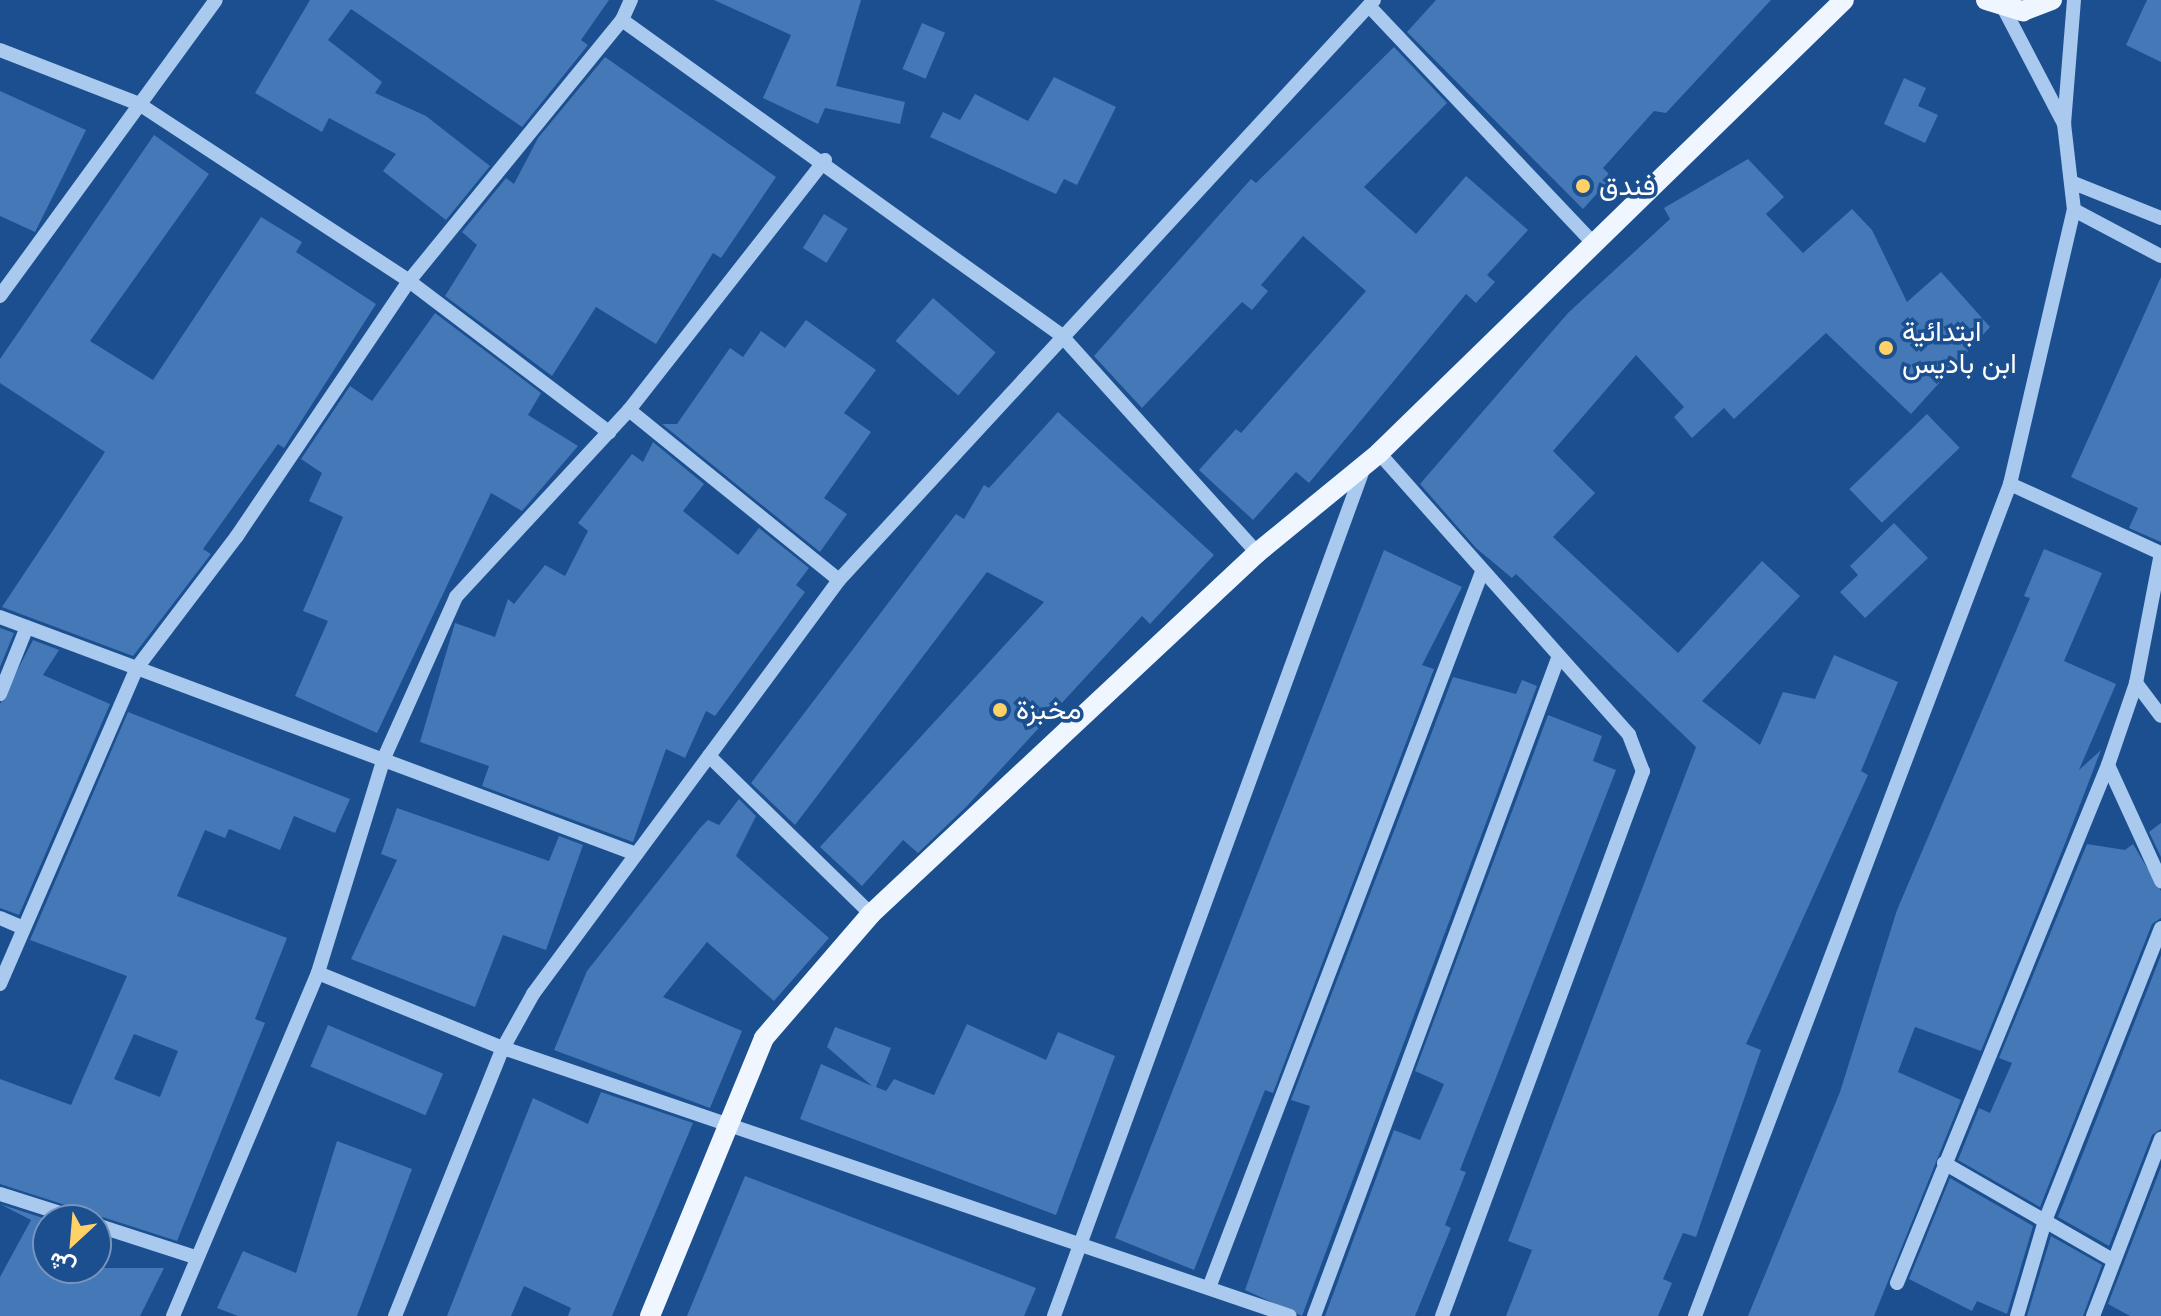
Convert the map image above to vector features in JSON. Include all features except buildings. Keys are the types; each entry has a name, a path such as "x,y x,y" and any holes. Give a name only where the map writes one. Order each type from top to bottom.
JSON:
{"main road":[{"path":"650,1316 726,1123 764,1038 871,914 1257,553 1372,459 1591,241 1844,0"},
{"path":"1995,5 2052,0"}],"street":[{"path":"0,296 216,0"},
{"path":"0,984 21,927 136,669 237,536 409,281 622,20 631,0"},
{"path":"1695,1316 2010,484 2074,210 2064,124 2074,0"},
{"path":"395,1316 503,1048 533,994 839,580 1061,335 1371,3 1591,241"},
{"path":"1995,5 2064,124"},
{"path":"622,20 825,160 1061,335 1257,553"},
{"path":"0,50 139,104 409,281 609,432"},
{"path":"173,1316 195,1257 318,973 384,758 456,597 629,410 825,160"},
{"path":"2071,182 2161,218"},
{"path":"2074,210 2161,256"},
{"path":"629,410 839,580"},
{"path":"1054,1316 1372,459 1482,572 1629,735 1643,780 1442,1316"},
{"path":"1897,1283 2108,765 2136,683 2161,553 2010,484"},
{"path":"1210,1285 1482,572"},
{"path":"0,617 636,854"},
{"path":"0,694 27,627"},
{"path":"1314,1316 1558,658"},
{"path":"2136,683 2161,716"},
{"path":"709,756 871,914"},
{"path":"2108,765 2161,881"},
{"path":"0,918 21,927"},
{"path":"2017,1316 2045,1221 2161,928"},
{"path":"318,973 503,1048 1083,1241 1290,1316"},
{"path":"2093,1316 2161,1139"},
{"path":"1944,1163 2113,1260"},
{"path":"0,1194 32,1204"},
{"path":"112,1230 195,1257"}],"place":[{"name":"فندق","path":"1583,186"},
{"name":"ابتدائية ابن باديس","path":"1886,348"},
{"name":"مخبزة","path":"1000,710"}]}
